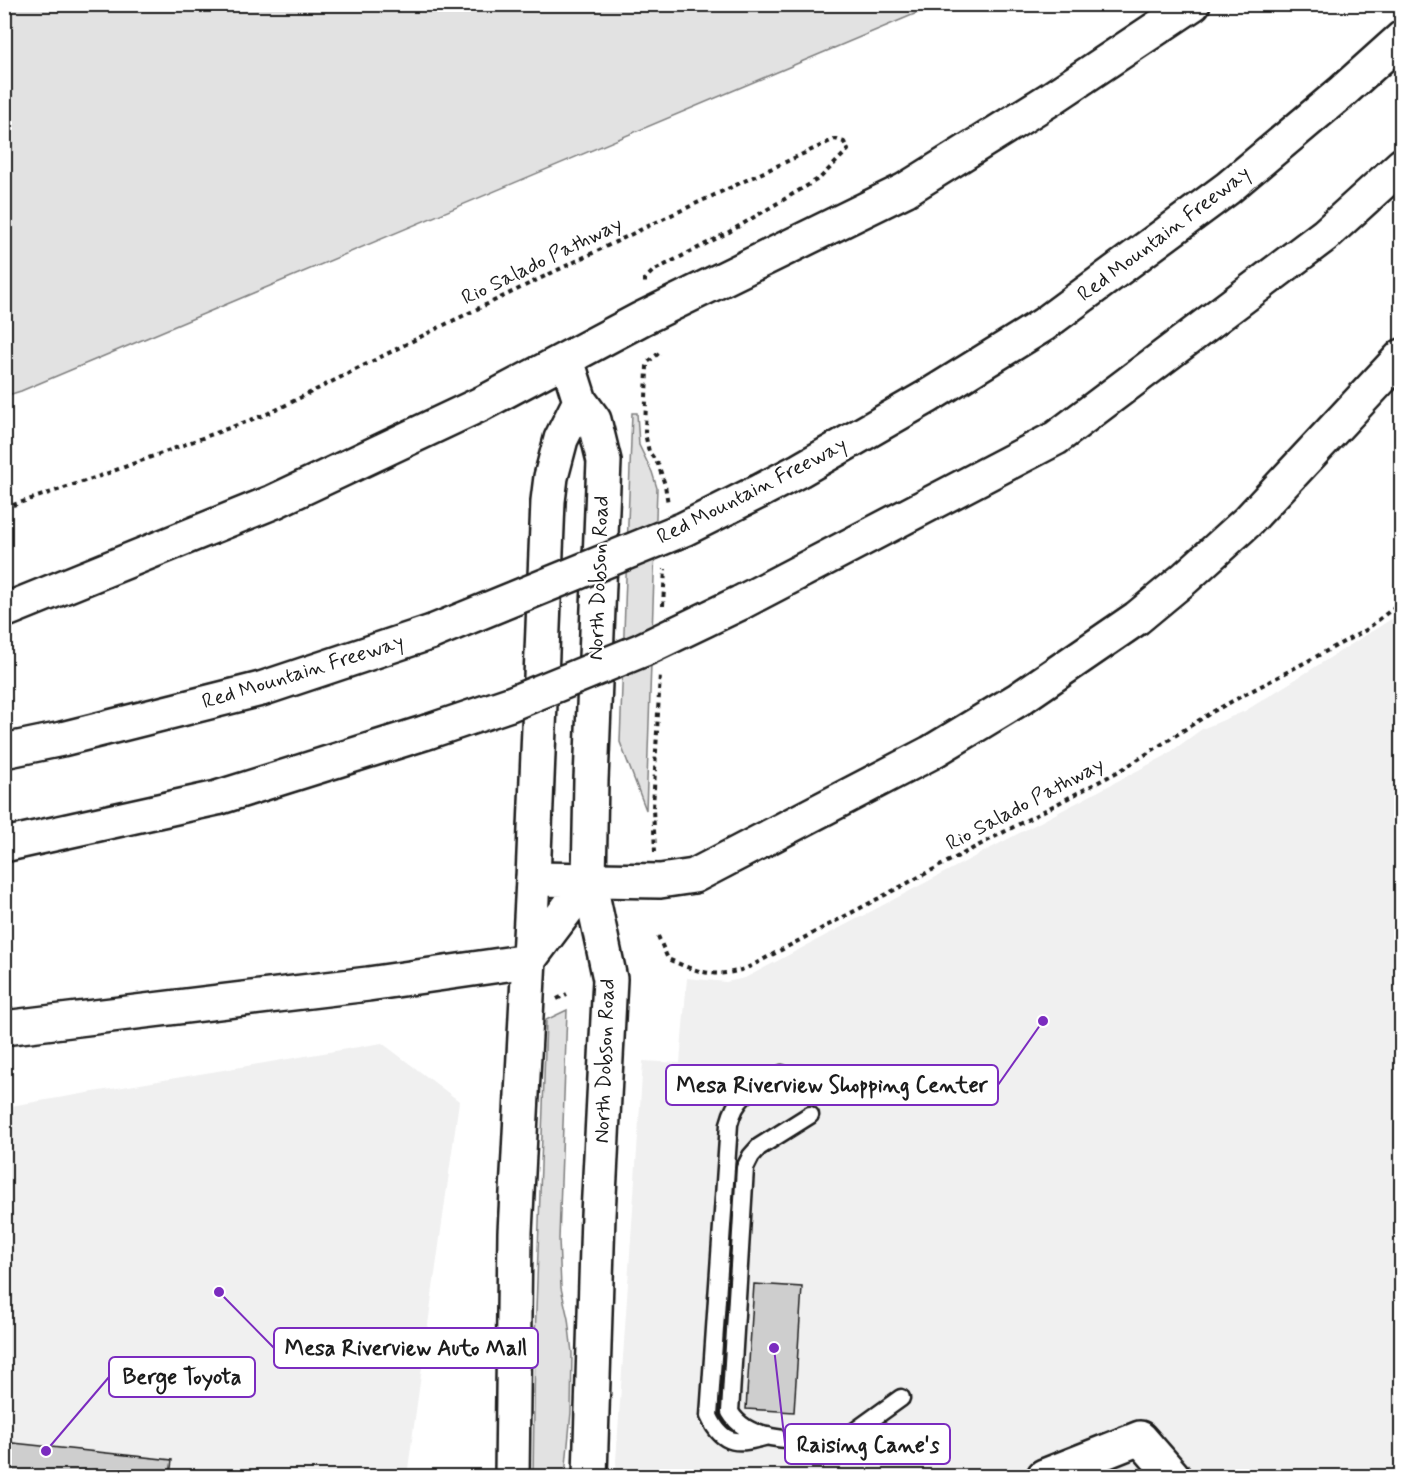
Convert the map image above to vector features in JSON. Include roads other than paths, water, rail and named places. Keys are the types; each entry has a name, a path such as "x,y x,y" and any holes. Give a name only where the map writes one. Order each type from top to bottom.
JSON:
{"main road":[{"path":"4,611 273,502 483,403 641,319 905,190 1052,98 1193,4"},
{"name":"Red Mountain Freeway","path":"4,751 62,739 261,689 432,632 684,529 760,491 927,397 1043,325 1228,188 1343,91 1401,38"},
{"path":"4,845 217,798 427,732 510,704 642,650 740,603 1056,438 1325,235 1401,165"},
{"path":"532,879 660,881 694,876 930,753 1019,699 1137,618 1184,579 1248,521 1401,356"},
{"name":"North Dobson Road","path":"567,360 580,401 594,420 604,460 590,790 589,880 610,979 599,1203 590,1476"},
{"path":"512,1476 515,1232 548,501 551,477 561,439 580,401"},
{"path":"4,1028 357,985 528,961 589,880"},
{"path":"1044,1476 1140,1438 1173,1476"}],"lane":[{"path":"768,1436 743,1443 731,1441 715,1429 709,1416 729,1124 740,1098 748,1091 782,1074"},
{"path":"810,1115 759,1147 745,1168 730,1412 735,1421 744,1427 768,1436 835,1441 844,1439 901,1398"}],"place":[{"name":"Mesa Riverview Shopping Center","path":"1043,1021"},
{"name":"Mesa Riverview Auto Mall","path":"219,1292"},
{"name":"Raising Cane's","path":"774,1348"},
{"name":"Berge Toyota","path":"46,1451"}]}
